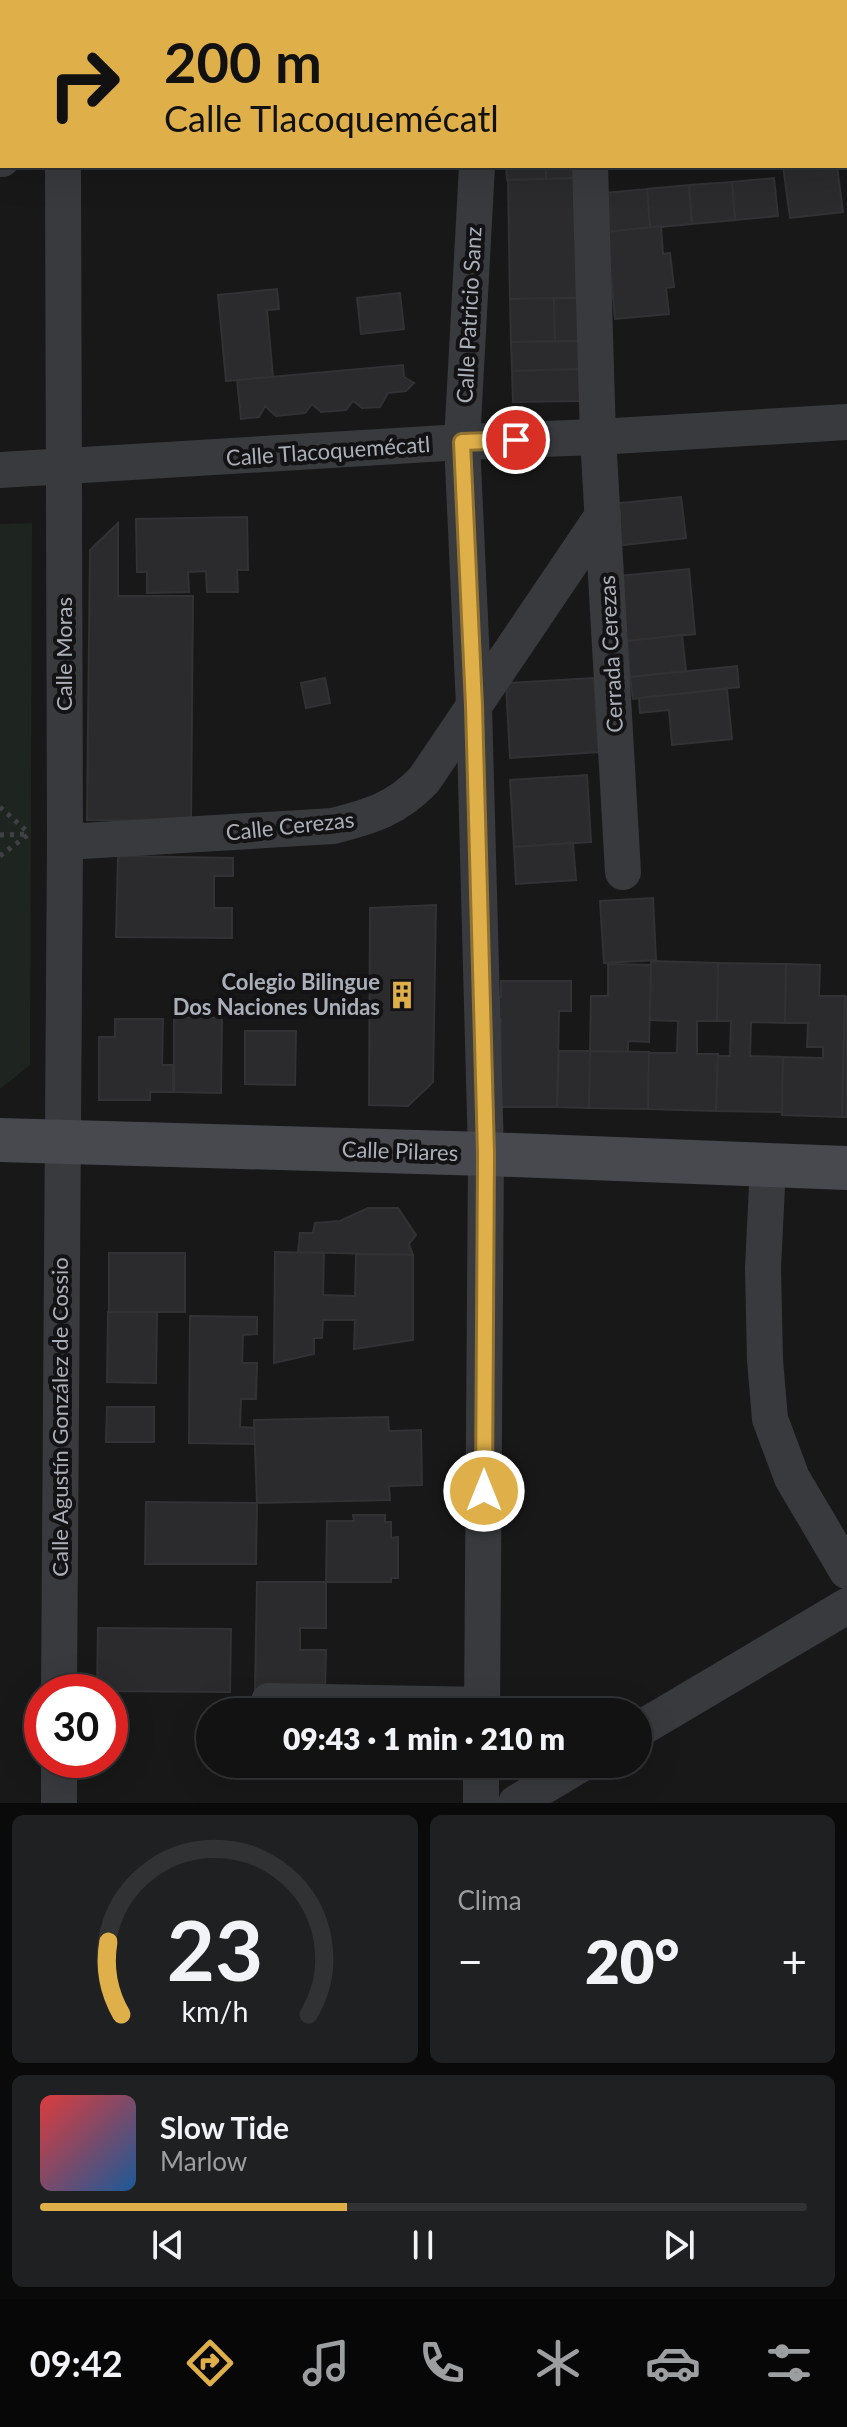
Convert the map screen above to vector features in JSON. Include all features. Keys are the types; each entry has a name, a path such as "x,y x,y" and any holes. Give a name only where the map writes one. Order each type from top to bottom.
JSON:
{"street":[{"name":"Calle Moras","path":"61,1141 65,842 63,168"},
{"name":"Calle Patricio Sanz","path":"477,168 462,442 474,706 486,1154 482,1698"},
{"name":"Cerrada Cerezas","path":"590,168 598,437 623,872"},
{"name":"Calle Tlacoquemécatl","path":"0,470 847,422"},
{"name":"Calle Cerezas","path":"65,842 298,830 333,826 392,807 417,787 603,515"},
{"name":"Calle Pilares","path":"0,1140 847,1168"},
{"name":"Calle Agustín González de Cossio","path":"59,1674 61,1141"},
{"path":"768,1165 763,1268 770,1419 792,1478 847,1571"},
{"path":"652,1722 847,1606"},
{"path":"59,1778 59,1803"},
{"path":"481,1778 481,1803"},
{"path":"516,1803 558,1778"}],"path":[{"path":"0,807 30,834"},
{"path":"0,835 30,834"},
{"path":"0,856 30,834"}],"shaded area":[{"path":"32,523 30,1065 0,1089 0,524"}],"building":[{"path":"506,168 546,168 546,179 507,180"},
{"path":"546,168 575,168 575,178 546,179"},
{"path":"783,168 837,168 843,212 790,218"},
{"path":"575,178 578,298 510,299 508,180"},
{"path":"774,178 778,216 735,220 732,182"},
{"path":"732,182 735,220 692,224 689,185"},
{"path":"689,185 692,224 650,228 647,189"},
{"path":"647,189 650,228 607,232 604,193"},
{"path":"661,226 663,254 670,253 674,287 666,288 669,314 615,319 607,232"},
{"path":"277,289 279,309 267,310 273,377 226,381 218,295"},
{"path":"400,293 404,329 361,334 357,298"},
{"path":"554,298 555,341 511,342 510,299"},
{"path":"554,298 578,298 579,341 555,341"},
{"path":"579,341 579,369 512,371 511,342"},
{"path":"403,365 404,377 414,383 406,391 388,393 380,407 362,408 353,401 346,410 321,412 312,404 305,413 276,416 265,406 259,417 241,419 237,380"},
{"path":"579,369 580,401 513,402 512,371"},
{"path":"681,497 686,538 616,546 611,504"},
{"path":"247,517 248,570 237,570 238,592 207,592 206,571 188,572 189,592 147,593 147,572 137,572 136,519"},
{"path":"118,523 118,596 193,596 191,821 87,820 90,550"},
{"path":"689,569 695,634 627,641 619,576"},
{"path":"682,635 686,671 630,677 627,641"},
{"path":"737,666 739,687 633,699 630,677"},
{"path":"325,678 330,703 306,708 301,683"},
{"path":"594,678 599,752 510,758 506,683"},
{"path":"727,689 732,739 672,745 669,710 640,713 639,698"},
{"path":"587,775 591,842 514,847 510,780"},
{"path":"573,843 576,880 516,884 514,847"},
{"path":"118,856 233,858 233,876 214,876 214,908 232,908 232,938 116,937"},
{"path":"653,898 656,960 604,963 600,901"},
{"name":"Colegio Bilingue Dos Naciones Unidas","path":"436,905 433,1082 408,1106 369,1105 370,908"},
{"path":"651,961 718,963 717,1021 697,1021 697,1054 718,1054 716,1111 648,1109 648,1053 677,1053 678,1021 650,1020"},
{"path":"718,963 786,964 785,1023 751,1022 750,1056 783,1057 782,1112 716,1111 718,1056 730,1056 731,1021 717,1021"},
{"path":"608,964 651,965 649,1042 628,1041 628,1052 590,1051 591,996 608,996"},
{"path":"786,964 820,965 819,996 845,996 842,1117 782,1115 783,1057 823,1058 823,1047 807,1047 808,1023 785,1023"},
{"path":"501,981 571,981 571,1011 559,1011 557,1107 500,1107 501,1019 497,1019 497,997 501,997"},
{"path":"845,996 847,1117 842,1117"},
{"path":"174,1017 222,1018 221,1093 174,1092"},
{"path":"115,1019 163,1019 162,1065 173,1065 173,1092 150,1092 150,1100 99,1100 99,1037 115,1037"},
{"path":"245,1031 296,1031 295,1085 245,1084"},
{"path":"559,1051 590,1051 589,1108 557,1107"},
{"path":"590,1051 649,1052 648,1109 589,1108"},
{"path":"368,1208 398,1208 416,1235 409,1244 413,1255 298,1252 300,1233 313,1233 315,1223 340,1221"},
{"path":"275,1252 324,1253 323,1295 355,1296 356,1254 413,1255 413,1340 354,1349 355,1320 323,1320 322,1338 314,1338 314,1354 274,1363"},
{"path":"109,1253 185,1253 185,1312 109,1312"},
{"path":"108,1312 157,1312 156,1383 107,1382"},
{"path":"190,1316 257,1317 257,1334 243,1335 242,1363 257,1363 256,1399 241,1399 240,1427 255,1428 255,1444 189,1443"},
{"path":"107,1407 154,1407 154,1442 106,1442"},
{"path":"388,1417 389,1431 421,1430 422,1485 389,1486 390,1500 257,1503 254,1420"},
{"path":"146,1502 257,1503 256,1564 145,1564"},
{"path":"353,1515 385,1515 385,1522 391,1522 391,1538 398,1537 398,1578 391,1578 391,1582 326,1582 327,1521 354,1521"},
{"path":"257,1582 326,1582 326,1628 300,1628 300,1650 326,1650 325,1692 255,1691"},
{"path":"98,1628 231,1629 230,1692 128,1691 128,1674 97,1674"}],"place":[{"name":"Colegio Bilingue Dos Naciones Unidas","path":"402,995"}],"route":[{"path":"484,1491 486,1154 474,706 462,442 516,440"}]}
